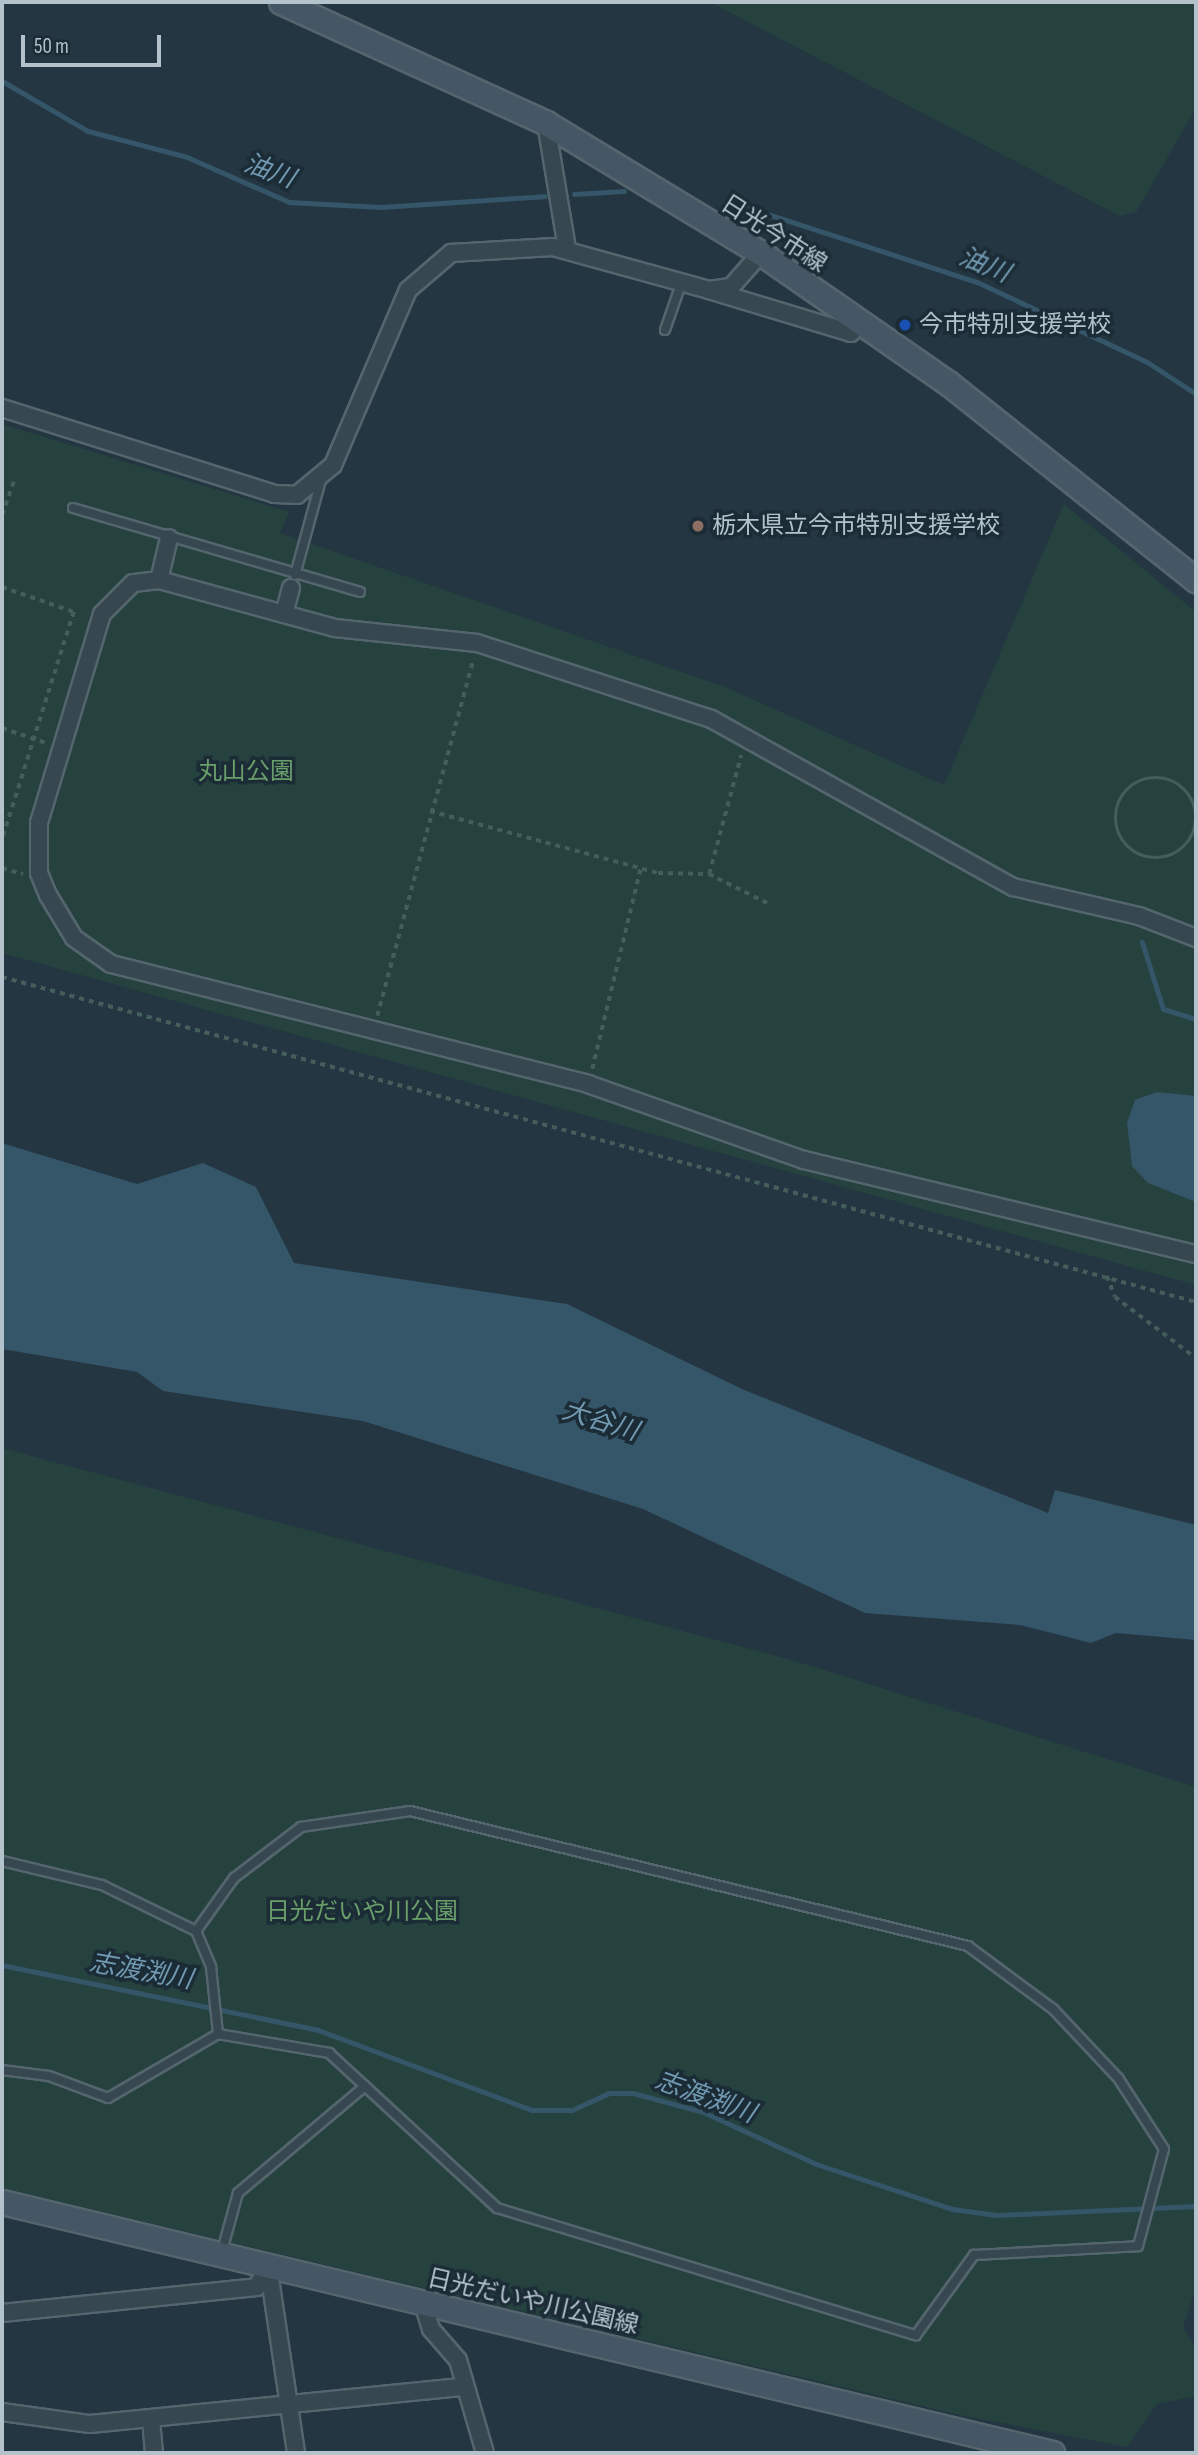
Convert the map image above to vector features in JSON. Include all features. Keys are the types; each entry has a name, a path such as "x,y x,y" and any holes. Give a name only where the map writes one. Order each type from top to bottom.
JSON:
{"main road":[{"name":"日光今市線","path":"281,2 546,123 761,253 859,324 948,383 1196,580"},
{"name":"日光だいや川公園線","path":"2,2202 1052,2453"}],"street":[{"path":"546,123 567,249"},
{"path":"2,408 274,494 297,495 321,480 356,416 402,300 427,269 465,251 567,249 851,333 859,324"},
{"path":"709,290 731,287 761,253"},
{"path":"159,580 169,538"},
{"path":"1196,937 1139,916 1013,887 746,736 477,643 335,628 159,580 133,583 102,614 38,823 39,873 60,920 87,950 137,972 588,1084 804,1160 1196,1254"},
{"path":"284,614 293,580"},
{"path":"2,2313 257,2287 268,2266"},
{"path":"268,2266 296,2453"},
{"path":"423,2303 431,2329 458,2360 461,2387 485,2453"},
{"path":"2,2412 90,2424 289,2402 461,2387"},
{"path":"151,2419 154,2453"}],"lane":[{"path":"665,330 681,284"},
{"path":"293,580 321,480"},
{"path":"73,508 293,580 360,592"},
{"path":"2,2070 48,2076 108,2098 218,2034 329,2053 497,2208 916,2335 974,2255 1138,2246 1164,2149 1118,2078 1053,2009 968,1946 410,1811 301,1827 234,1878 196,1931"},
{"path":"2,1861 102,1885 196,1931 211,1967 218,2034"},
{"path":"221,2254 238,2193 365,2086"}],"path":[{"path":"2,515 14,480"},
{"path":"2,587 74,612 2,840"},
{"path":"373,1032 477,643"},
{"path":"2,728 61,748"},
{"path":"709,874 746,736"},
{"path":"1163,778 1193,802 1196,828 1180,850 1155,858 1130,849 1115,813 1127,789 1163,778"},
{"path":"430,811 640,867 709,874 771,905"},
{"path":"588,1084 640,867"},
{"path":"2,976 1196,1302"},
{"path":"1107,1276 1115,1297 1196,1358"}],"green space":[{"path":"710,2 1196,2 1196,108 1136,212 1120,216"},
{"name":"丸山公園","path":"2,424 289,512 280,533 725,687 944,785 1064,504 1196,612 1196,1285 2,953"},
{"name":"日光だいや川公園","path":"2,1448 802,1663 1196,1787 1196,2286 1183,2328 1196,2347 1196,2396 1157,2404 1127,2447 960,2415 2,2188"}],"water":[{"path":"1157,1092 1196,1096 1196,1202 1148,1183 1132,1166 1127,1123 1135,1100"},
{"name":"大谷川","path":"2,1143 137,1184 203,1163 256,1187 294,1263 567,1304 742,1389 1048,1513 1055,1490 1196,1525 1196,1640 1116,1633 1091,1643 1020,1625 865,1613 643,1509 363,1421 163,1391 137,1372 2,1349"}],"waterway":[{"name":"油川","path":"2,81 88,131 187,157 289,202 381,207 545,196"},
{"name":"油川","path":"574,194 624,191"},
{"name":"油川","path":"743,206 977,282 1147,362 1196,394"},
{"path":"1142,942 1163,1009 1196,1019"},
{"name":"志渡渕川","path":"2,1965 318,2030 532,2110 572,2110 609,2093 633,2093 703,2112 816,2164 952,2209 997,2215 1196,2206"}],"place":[{"name":"今市特別支援学校","path":"905,325"},
{"name":"栃木県立今市特別支援学校","path":"698,526"}]}
